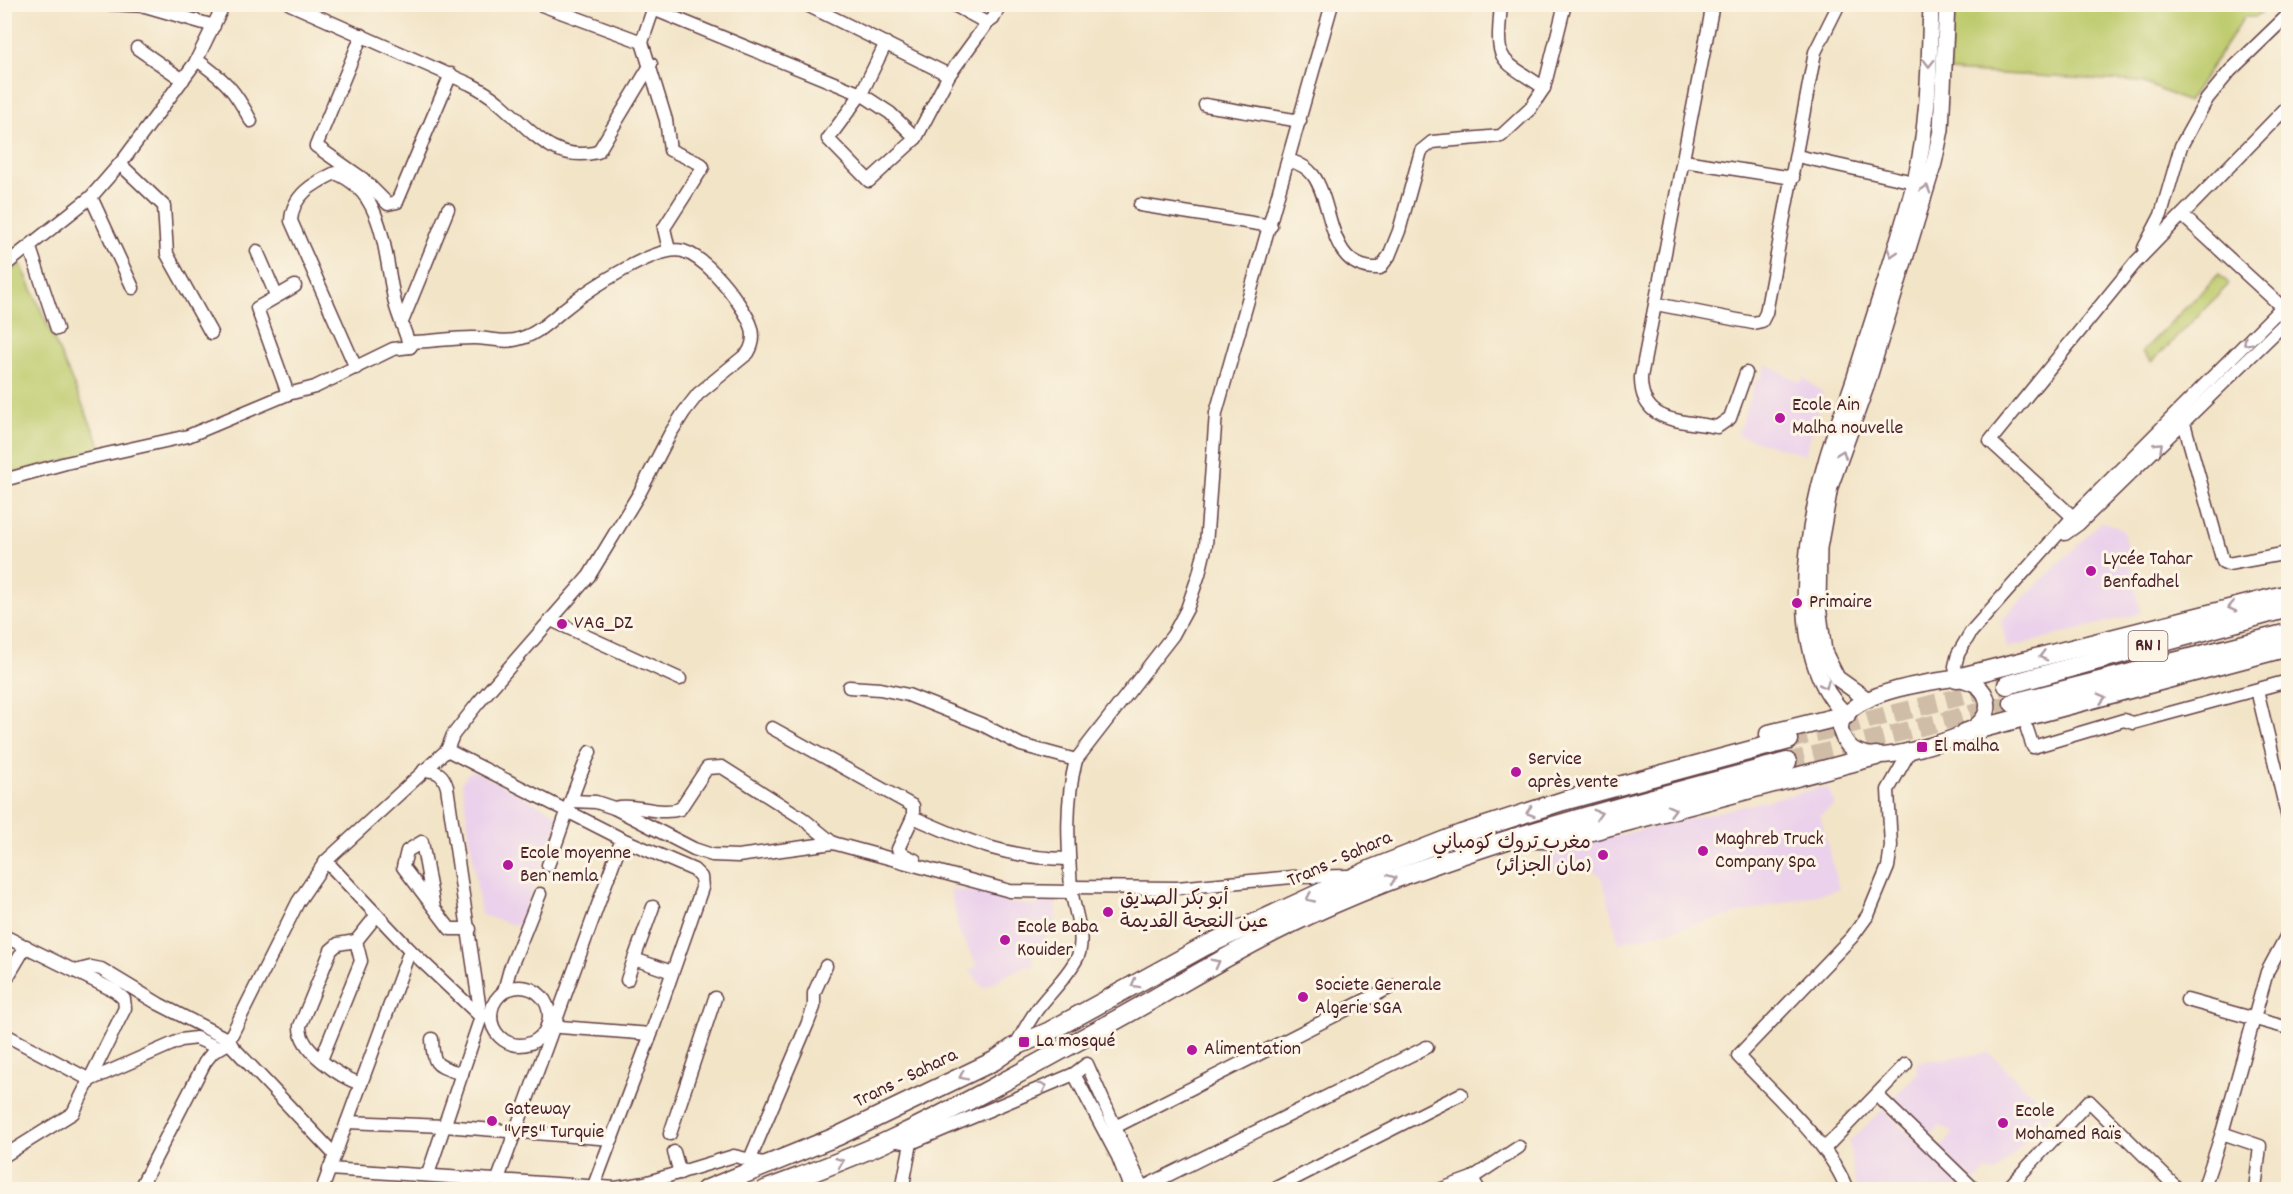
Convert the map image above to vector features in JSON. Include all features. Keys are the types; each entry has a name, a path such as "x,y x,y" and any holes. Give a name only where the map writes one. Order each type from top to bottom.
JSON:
{"highway":[{"path":"1957,678 2289,594"},
{"name":"RN 1","path":"2007,685 2289,608"},
{"name":"RN 1","path":"2013,703 2289,633"},
{"path":"1964,733 2289,647"},
{"path":"1563,801 1605,776 1846,715"},
{"name":"Trans - Sahara","path":"705,1190 759,1162 838,1136 994,1061 1014,1047 1050,1031 1205,946 1357,876 1461,834 1563,801 1789,740"},
{"path":"1512,838 1561,839 1876,756"},
{"name":"Trans - Sahara","path":"765,1190 892,1140 1287,925 1395,877 1512,838 1787,762"}],"main road":[{"path":"1846,715 1834,703 1827,690 1810,642 1806,579 1812,519 1827,458 1914,182 1924,138 1929,94 1931,4"},
{"path":"1868,700 1837,678 1824,652 1818,606 1819,548 1830,487 1867,384 1934,163 1941,130 1947,4"},
{"path":"1957,678 1979,687 1988,706 1981,722 1964,733 1910,751 1876,756 1860,753 1846,744 1841,734 1841,723 1846,715 1868,700 1914,686 1957,678"}],"street":[{"path":"110,4 145,6 214,26"},
{"path":"4,266 30,248 91,197 120,164 197,60 224,4"},
{"path":"290,4 451,74 496,100 538,138 559,152 583,155 598,152 651,64"},
{"path":"539,4 642,42"},
{"path":"805,4 949,75"},
{"path":"952,4 987,23"},
{"path":"886,43 861,94 828,138 866,180 871,181 916,138 949,75 987,23 993,19 1000,4"},
{"path":"1014,1047 1037,1009 1066,975 1079,954 1080,939 1071,889 1069,859 1070,784 1076,760 1110,714 1160,655 1187,609 1206,545 1216,413 1332,4"},
{"path":"1501,4 1498,40 1502,58 1514,70 1544,88"},
{"path":"1289,160 1302,165 1313,175 1343,251 1353,264 1364,269 1380,268 1389,256 1399,231 1421,151 1432,142 1501,136 1530,110 1544,88 1565,4"},
{"path":"1713,4 1641,377 1641,394 1646,405 1667,417 1717,427 1730,418 1746,374"},
{"path":"1656,304 1753,323 1762,321 1766,313 1797,156 1815,52 1839,4"},
{"path":"669,250 664,228 703,167 670,150 666,120 651,64 642,42 654,7 861,94 890,113 916,138"},
{"path":"2136,262 2161,215 2181,146 2207,99 2230,70 2289,15"},
{"path":"362,35 316,146 363,179 388,204 397,201 451,74"},
{"path":"137,48 183,80"},
{"path":"197,60 223,78 234,90 251,121"},
{"path":"1205,105 1300,121"},
{"path":"2073,518 1990,441 2136,262 2287,112"},
{"path":"1797,156 1914,182"},
{"path":"1684,161 1792,178"},
{"path":"120,164 164,206 167,254 211,333"},
{"path":"356,368 291,221 295,203 315,183 335,173 356,183 374,209 410,347"},
{"path":"91,197 133,288"},
{"path":"1140,204 1270,226"},
{"path":"402,322 447,209"},
{"path":"2054,542 2079,524 2183,422 2288,326 2285,304 2182,215"},
{"path":"30,248 57,329"},
{"path":"4,480 66,463 188,436 288,394 315,387 393,349 410,347 414,342 474,338 511,342 525,338 588,291 632,266 669,250 683,251 693,256 733,295 751,321 753,346 748,354 698,394 684,412 596,565 453,735 447,750 326,861 298,903 227,1044 206,1062 139,1190"},
{"path":"257,252 276,295"},
{"path":"288,394 256,311 258,305 295,286"},
{"path":"1957,678 1955,666 1958,654 1971,632 2054,542 2073,518 2285,304"},
{"path":"2180,409 2223,562 2228,564 2289,553"},
{"path":"551,620 680,679"},
{"path":"2027,729 2033,747 2124,720 2133,723 2289,681"},
{"path":"849,687 880,689 908,695 981,724 1021,745 1076,760"},
{"path":"2257,690 2289,818"},
{"path":"772,728 913,806 913,817 898,846 899,852 969,881"},
{"path":"447,750 570,807 622,839 694,870 701,877 702,888 651,1034 593,1188"},
{"path":"1847,1190 1841,1174 1824,1149 1738,1056 1852,937 1868,915 1888,867 1891,846 1888,790 1910,751"},
{"path":"548,865 570,807 572,792 590,752"},
{"path":"614,808 627,805 662,811 680,809 707,768 713,766 722,768 802,818 833,843 1010,891 1177,888 1292,877 1357,876"},
{"path":"424,770 435,770 444,776 447,787 486,1017"},
{"path":"570,807 596,802 614,808 694,849 712,855 738,856 833,843"},
{"path":"913,817 974,844 1002,852 1032,858 1069,859"},
{"path":"498,1179 516,1132 550,1026 622,839"},
{"path":"434,908 422,842 406,851 403,867 434,908 450,929 470,929"},
{"path":"326,861 411,950 486,1017 497,1033 511,1043 529,1043 550,1026 651,1034"},
{"path":"504,992 540,894"},
{"path":"627,980 653,907"},
{"path":"361,1084 346,1079 321,1060 302,1036 300,1026 331,950 338,944 356,941 377,915"},
{"path":"2203,1190 2222,1133 2267,972 2289,933"},
{"path":"4,936 115,991 124,999 124,1008 73,1113 4,1156"},
{"path":"321,1060 362,961 356,941"},
{"path":"4,983 26,946"},
{"path":"322,1190 411,950"},
{"path":"634,959 672,972"},
{"path":"329,1169 616,1188 680,1173 734,1156 759,1162 814,1007 814,993 826,966"},
{"path":"75,971 91,967 100,969 227,1044 335,1155"},
{"path":"1115,1127 1393,986"},
{"path":"428,1174 462,1074 486,1017 497,998 504,992 523,987 540,996 548,1014 550,1026"},
{"path":"670,1134 715,998"},
{"path":"2187,1000 2289,1028"},
{"path":"4,1034 90,1080"},
{"path":"90,1080 181,1040 196,1038 227,1044"},
{"path":"432,1039 433,1059 437,1065 462,1074"},
{"path":"1139,1189 1427,1047"},
{"path":"892,1140 911,1143 1074,1074 1087,1064 1139,1189"},
{"path":"1824,1149 1906,1064"},
{"path":"1074,1074 1118,1158 1139,1189"},
{"path":"1272,1190 1461,1094"},
{"path":"1877,1095 1975,1190"},
{"path":"2006,1190 2089,1101 2179,1190"},
{"path":"347,1122 444,1126 612,1139"},
{"path":"2222,1133 2260,1146 2255,1190"},
{"path":"902,1190 911,1143"},
{"path":"1440,1190 1472,1178 1519,1147"},
{"path":"674,1152 680,1173"},
{"path":"1472,1178 1479,1190"}],"shaded area":[{"name":"Ecole Ain Malha nouvelle","path":"1767,364 1801,383 1803,377 1823,393 1805,455 1737,435 1756,380 1761,378"},
{"name":"Lycée Tahar Benfadhel","path":"2102,521 2123,530 2141,613 2007,648 2001,620"},
{"name":"Ecole moyenne Ben nemla","path":"474,771 561,816 518,926 481,915 462,782 468,773"},
{"path":"1819,788 1828,788 1835,805 1820,815 1839,889 1619,943 1603,881 1598,874 1588,869 1574,868 1547,871 1543,853"},
{"name":"Ecole Baba Kouider","path":"950,889 1006,895 1006,903 1038,906 1039,898 1056,899 1055,935 1047,935 1040,952 1031,957 1035,965 1030,968 1028,964 983,988 970,970 977,966 959,931"},
{"path":"1989,1053 2052,1113 1995,1173 1987,1170 1975,1181 1966,1172 1963,1174 1938,1150 1954,1133 1939,1125 1928,1136 1889,1102 1918,1073 1916,1062"},
{"path":"1883,1109 1965,1189 1856,1189 1849,1142"}],"green space":[{"path":"1952,5 2270,5 2255,17 2244,17 2188,102 2142,82 1950,71"},
{"path":"21,264 103,452 5,475 5,276"},
{"path":"2219,274 2229,284 2152,362 2142,352"}],"tunnel":[{"path":"1789,740 2007,685"},
{"path":"1787,762 2013,703"}],"place":[{"name":"Ecole Ain Malha nouvelle","path":"1780,418"},
{"name":"Lycée Tahar Benfadhel","path":"2091,571"},
{"name":"Primaire","path":"1797,603"},
{"name":"VAG_DZ","path":"562,624"},
{"name":"El malha","path":"1922,747"},
{"name":"Service après vente","path":"1516,772"},
{"name":"Maghreb Truck Company Spa","path":"1703,851"},
{"name":"مغرب تروك كومباني (مان الجزائر)","path":"1603,855"},
{"name":"Ecole moyenne Ben nemla","path":"508,865"},
{"name":"أبو بكر الصديق عين النعجة القديمة","path":"1108,912"},
{"name":"Ecole Baba Kouider","path":"1005,940"},
{"name":"Societe Generale Algerie SGA","path":"1303,997"},
{"name":"La mosqué","path":"1024,1042"},
{"name":"Alimentation","path":"1192,1050"},
{"name":"Gateway \"VFS\" Turquie","path":"492,1121"},
{"name":"Ecole Mohamed Raïs","path":"2003,1123"}]}
